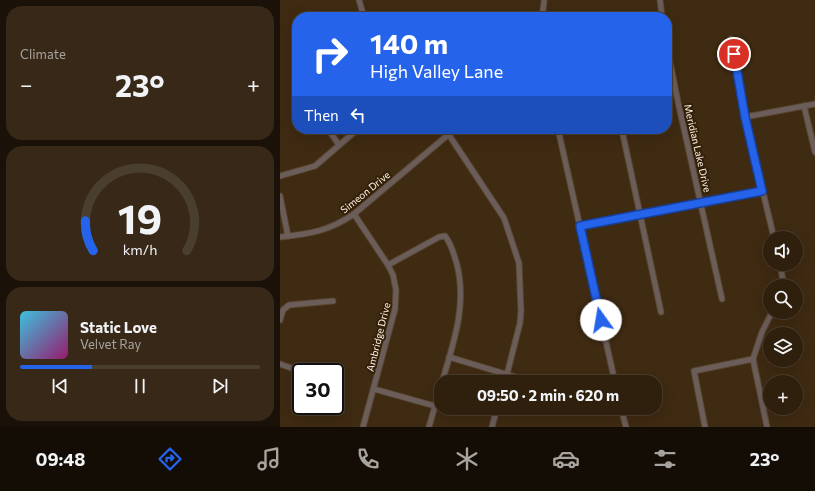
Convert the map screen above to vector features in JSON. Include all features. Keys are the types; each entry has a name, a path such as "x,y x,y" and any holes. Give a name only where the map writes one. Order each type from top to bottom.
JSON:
{"street":[{"path":"358,0 362,12"},
{"path":"660,0 661,12"},
{"path":"543,12 544,2"},
{"path":"731,39 745,117 772,231"},
{"name":"Meridian Lake Drive","path":"672,72 722,299"},
{"path":"745,117 815,104"},
{"path":"804,106 815,152"},
{"path":"331,134 339,145"},
{"path":"280,176 315,166 352,134"},
{"path":"559,134 613,375"},
{"path":"449,135 504,218 519,262 521,311 520,323 507,375 449,357"},
{"name":"Simeon Drive","path":"280,237 313,233 340,224 449,135"},
{"path":"623,135 661,312"},
{"path":"580,226 702,204 762,191"},
{"path":"280,196 288,236"},
{"name":"Ambridge Drive","path":"354,214 388,265 394,280 396,302 363,427"},
{"path":"388,265 439,237 445,236 450,242 459,269 462,299 459,319 444,375"},
{"path":"280,320 283,310 289,305 333,301"},
{"path":"767,427 753,359 762,332 768,319"},
{"path":"704,427 694,371 753,359"},
{"path":"280,364 292,368"},
{"path":"374,389 434,406"},
{"path":"429,427 434,410"},
{"path":"492,427 495,415"},
{"path":"623,415 626,427"}],"route":[{"path":"601,320 580,226 702,204 762,191 745,117 734,54"}]}
